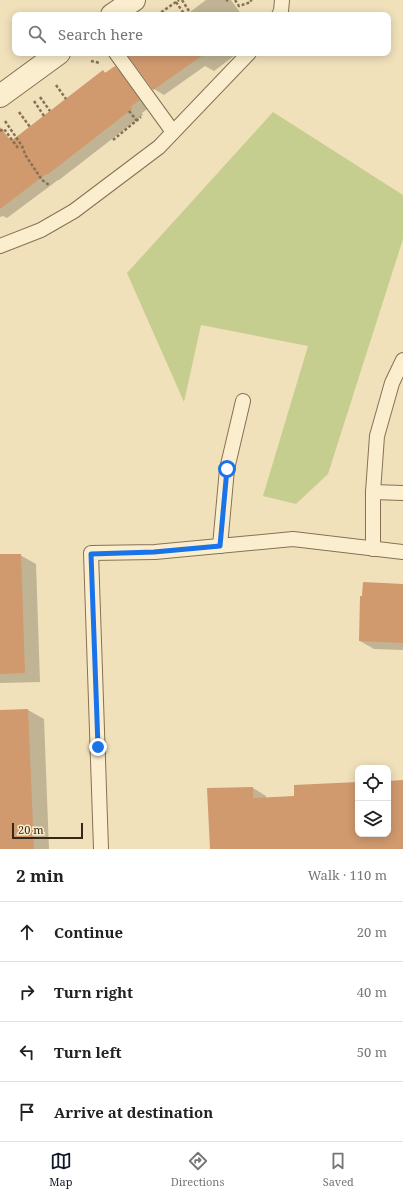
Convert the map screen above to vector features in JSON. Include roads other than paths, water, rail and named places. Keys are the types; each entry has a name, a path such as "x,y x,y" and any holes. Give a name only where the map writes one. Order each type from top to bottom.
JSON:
{"street":[{"path":"116,12 134,0"},
{"path":"0,96 55,56"}],"lane":[{"path":"280,12 282,0"},
{"path":"118,56 173,132"},
{"path":"0,246 41,230 74,212 159,147 246,56"},
{"path":"373,549 373,492 377,436 392,383 403,360"},
{"path":"220,546 227,469 243,401"},
{"path":"373,492 403,493"},
{"path":"102,849 91,554 154,552 293,539 403,552"}]}
